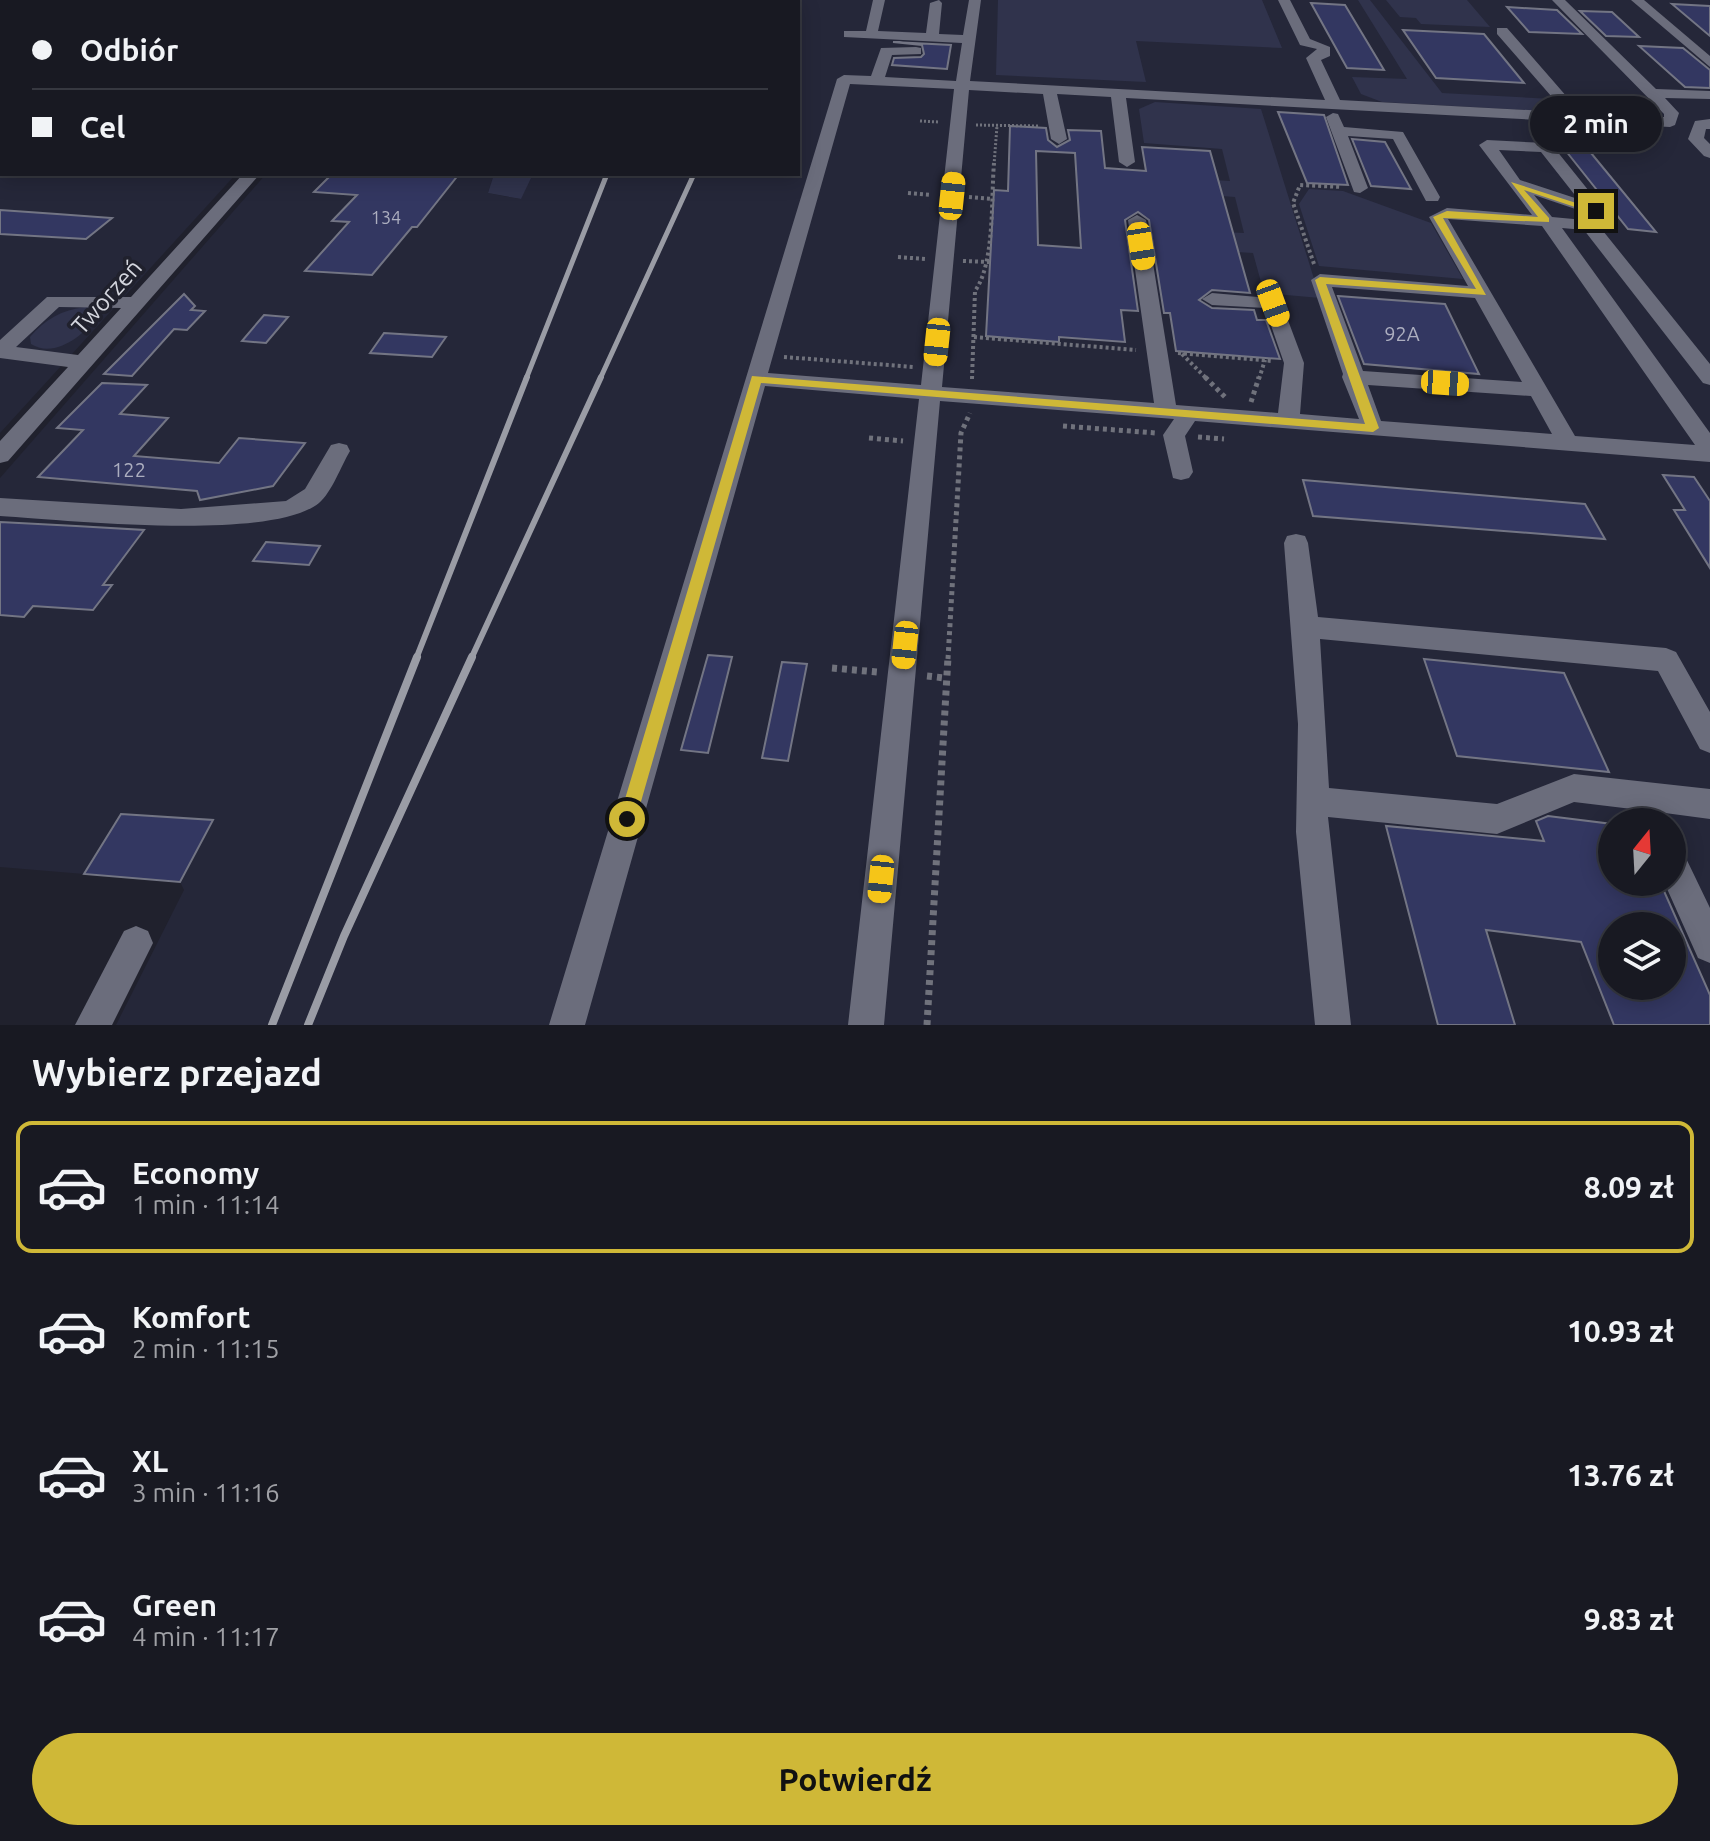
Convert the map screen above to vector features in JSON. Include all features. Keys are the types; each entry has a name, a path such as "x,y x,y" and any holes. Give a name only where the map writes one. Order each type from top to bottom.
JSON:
{"street":[{"path":"871,35 879,0"},
{"path":"866,1025 962,85 975,0"},
{"path":"1284,0 1305,42 1293,45 1296,52 1313,58 1360,188"},
{"path":"567,1025 844,79 962,85 1050,96 1119,100 1330,104 1670,122 1672,113 1558,0"},
{"path":"1637,0 1710,63"},
{"path":"932,38 936,3"},
{"path":"1502,31 1577,117"},
{"path":"849,34 971,39"},
{"path":"877,81 886,51 890,49 968,55"},
{"path":"1651,93 1710,95"},
{"path":"1050,96 1058,133"},
{"path":"1119,100 1127,162"},
{"path":"1710,124 1700,124 1696,139 1710,153"},
{"path":"1338,131 1398,135 1432,197"},
{"path":"1514,183 1596,211 1546,148 1487,145 1514,183 1564,241 1710,452"},
{"name":"Tworzeń","path":"0,455 250,176"},
{"path":"1568,443 1438,217 1447,213 1589,225 1710,378"},
{"path":"1137,220 1157,351 1181,472"},
{"path":"1373,428 1352,377 1320,280 1483,293"},
{"path":"1212,299 1273,303 1294,363 1288,422"},
{"path":"0,352 54,301 136,303"},
{"path":"0,352 84,362"},
{"path":"760,367 933,381 971,397 1710,452"},
{"path":"1352,377 1538,390"},
{"path":"1169,412 1174,435"},
{"path":"0,507 181,518 291,509 313,495 339,451"},
{"path":"1296,543 1306,627 1314,801 1312,832 1333,1025"},
{"path":"1306,627 1666,660 1710,740"},
{"path":"1314,801 1497,819 1574,788 1644,808"},
{"path":"1660,808 1710,804"},
{"path":"1686,894 1710,946"},
{"path":"93,1025 136,943"}],"path":[{"path":"920,121 1058,133"},
{"path":"927,1025 961,433 970,418 975,291 982,281 986,263 997,126"},
{"path":"1320,280 1293,203 1300,185 1360,188"},
{"path":"974,337 1294,363"},
{"path":"1245,418 1265,360"},
{"path":"760,367 933,381 972,371"}],"shaded area":[{"path":"800,0 1710,0 1710,1025 116,1025 184,890 180,882 0,867 0,478 264,176 493,176 488,193 520,199 532,176 800,176"},
{"path":"998,0 1262,0 1282,48 1136,41 1146,82 996,75"},
{"path":"1358,0 1370,0 1442,93 1552,99 1562,112 1382,102 1361,94 1352,77 1407,79"},
{"path":"1386,0 1467,0 1490,27 1421,24 1416,18 1400,17"},
{"path":"1155,102 1261,109 1320,298 1264,293 1253,253 1190,249 1186,230 1244,233 1235,197 1181,193 1178,178 1230,181 1222,149 1144,143 1139,109"},
{"path":"0,176 234,176 0,433"},
{"path":"493,176 532,176 521,199 488,193"},
{"path":"1309,189 1343,191 1431,223 1463,279 1319,266 1299,204"},
{"path":"85,307 97,311 97,316 77,337 49,349 31,344 30,337 48,320 69,310"}],"building":[{"path":"1311,3 1345,5 1384,70 1347,68"},
{"path":"1672,4 1710,6 1710,36"},
{"path":"1507,7 1557,10 1582,34 1529,32"},
{"path":"1580,11 1612,12 1639,37 1606,36"},
{"path":"1403,30 1484,34 1524,83 1436,78"},
{"path":"893,42 951,45 947,69 892,65 894,58 921,57 924,54 922,45"},
{"path":"1639,46 1683,48 1710,70 1710,88 1685,87"},
{"path":"1278,112 1324,115 1348,185 1307,183"},
{"path":"1568,125 1656,232 1628,229 1554,136"},
{"path":"1010,126 1046,128 1048,140 1057,147 1070,140 1068,130 1101,131 1105,168 1146,171 1142,147 1210,151 1250,293 1212,290 1199,300 1212,308 1254,310 1257,320 1266,320 1280,359 1176,351 1170,313 1164,313 1149,220 1138,212 1125,220 1138,311 1121,310 1125,342 1059,337 1059,342 986,336 994,190 1008,191","holes":["1036,151 1075,153 1081,248 1038,245"]},
{"path":"1352,139 1385,142 1411,189 1371,186"},
{"path":"330,176 457,176 417,227 412,227 372,275 305,271 349,222 332,221 357,195 314,192"},
{"path":"0,210 112,218 86,239 0,234"},
{"path":"184,294 195,306 191,310 205,311 187,330 174,329 132,376 104,374"},
{"path":"1338,296 1445,304 1479,374 1364,364"},
{"path":"264,315 288,317 266,343 242,341"},
{"path":"384,333 446,337 432,357 370,353"},
{"path":"102,383 147,385 120,414 168,418 134,456 219,463 239,438 305,443 273,486 200,500 197,491 38,477 83,430 57,428"},
{"path":"1663,475 1694,477 1710,501 1710,568 1674,510 1685,510"},
{"path":"1303,480 1585,504 1605,539 1313,516"},
{"path":"0,522 144,530 103,585 112,585 93,610 33,606 24,617 0,615"},
{"path":"266,542 320,546 309,565 253,561"},
{"path":"708,655 732,657 708,753 681,750"},
{"path":"1424,659 1564,673 1609,772 1457,756"},
{"path":"782,662 807,664 788,761 762,758"},
{"path":"121,814 213,820 180,882 84,874"},
{"path":"1548,816 1598,822 1598,896 1666,896 1673,912 1598,912 1598,985 1581,942 1486,930 1515,1025 1438,1025 1386,826 1544,841 1536,821"},
{"path":"1686,941 1710,995 1710,1025 1614,1025 1604,1000 1686,1000"}],"railway":[{"path":"526,379 606,176"},
{"path":"600,379 693,176"},
{"path":"416,659 527,377"},
{"path":"471,659 601,377"},
{"path":"272,1025 417,657"},
{"path":"308,1025 344,936 472,657"}],"route":[{"path":"627,819 756,379 1373,428 1348,367 1320,280 1483,293 1438,217 1447,213 1546,220 1514,183 1596,211"}]}
